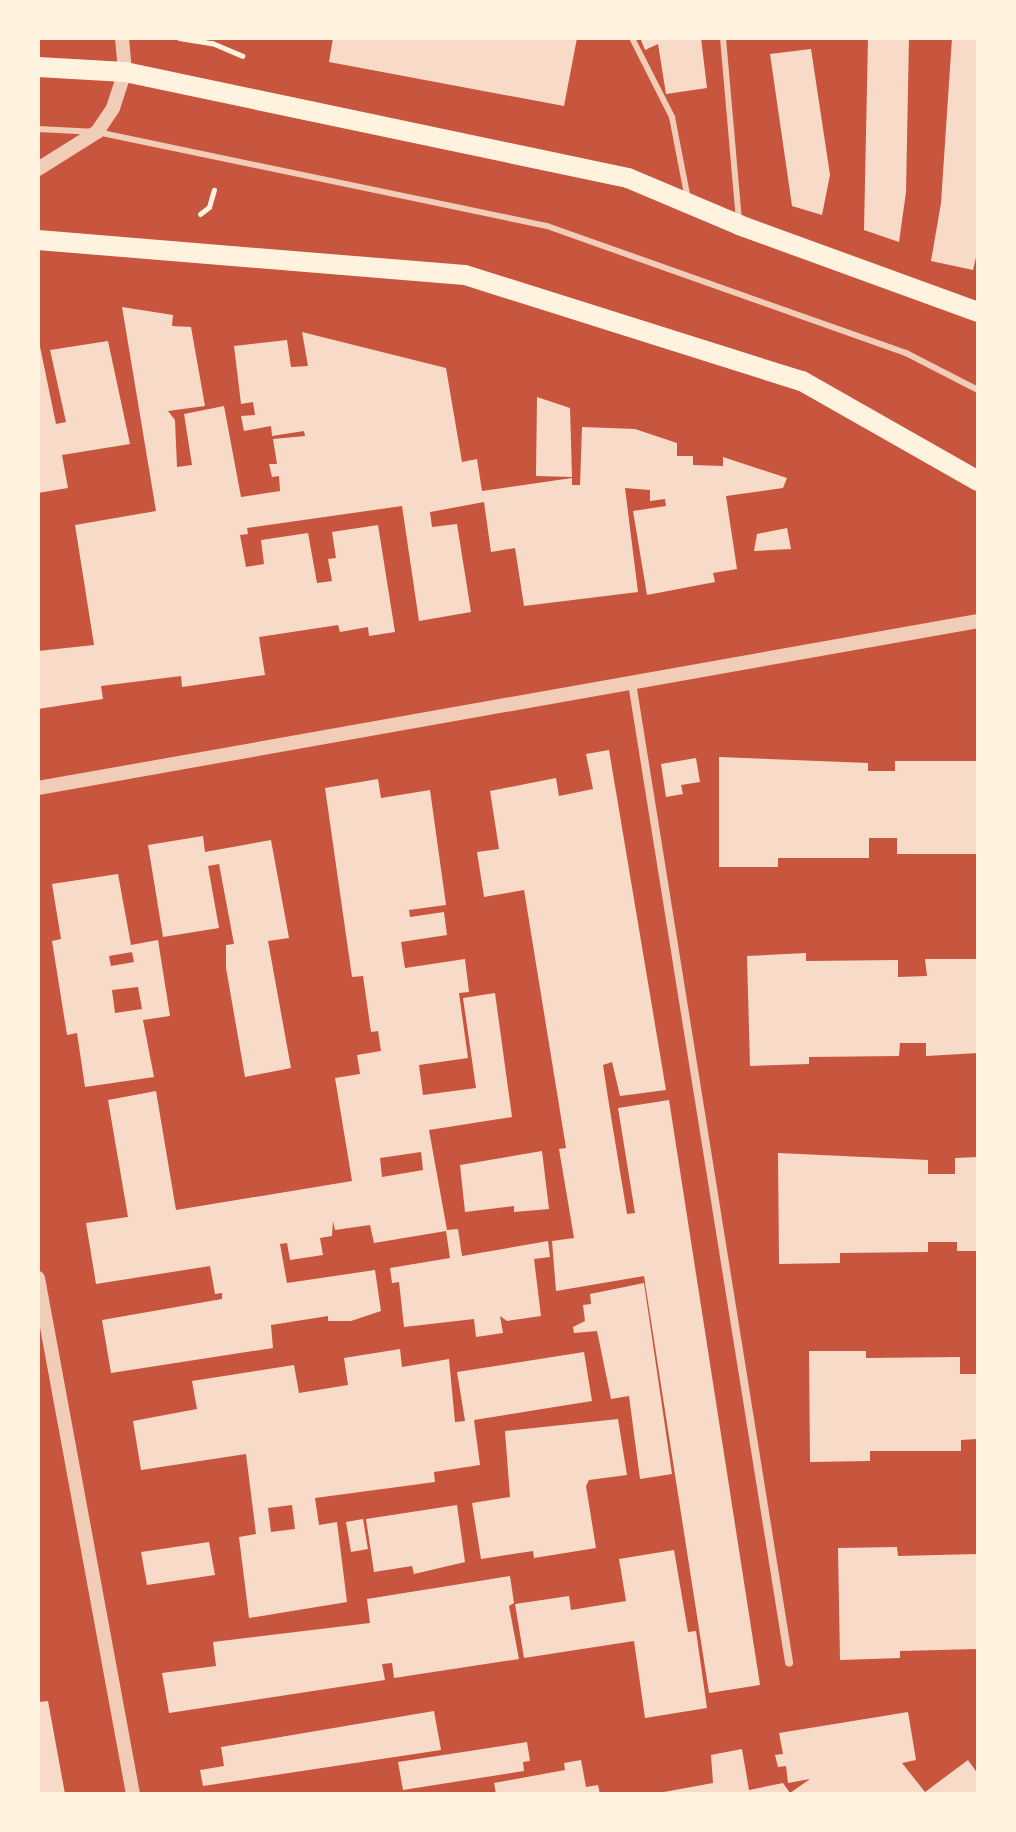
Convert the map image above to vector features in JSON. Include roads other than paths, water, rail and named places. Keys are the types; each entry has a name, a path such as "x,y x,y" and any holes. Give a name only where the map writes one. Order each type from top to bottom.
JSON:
{"main road":[{"path":"38,67 125,72 628,178 739,225 978,312"},
{"path":"38,240 465,275 802,381 978,481"}],"street":[{"path":"38,169 97,132 113,108 125,72 122,38"},
{"path":"38,788 978,621"},
{"path":"632,683 789,1662"},
{"path":"38,1278 133,1794"}],"lane":[{"path":"632,38 672,117 689,204"},
{"path":"723,38 739,225"},
{"path":"38,75 125,72"},
{"path":"38,129 97,132 547,226 906,353 978,390"}]}
